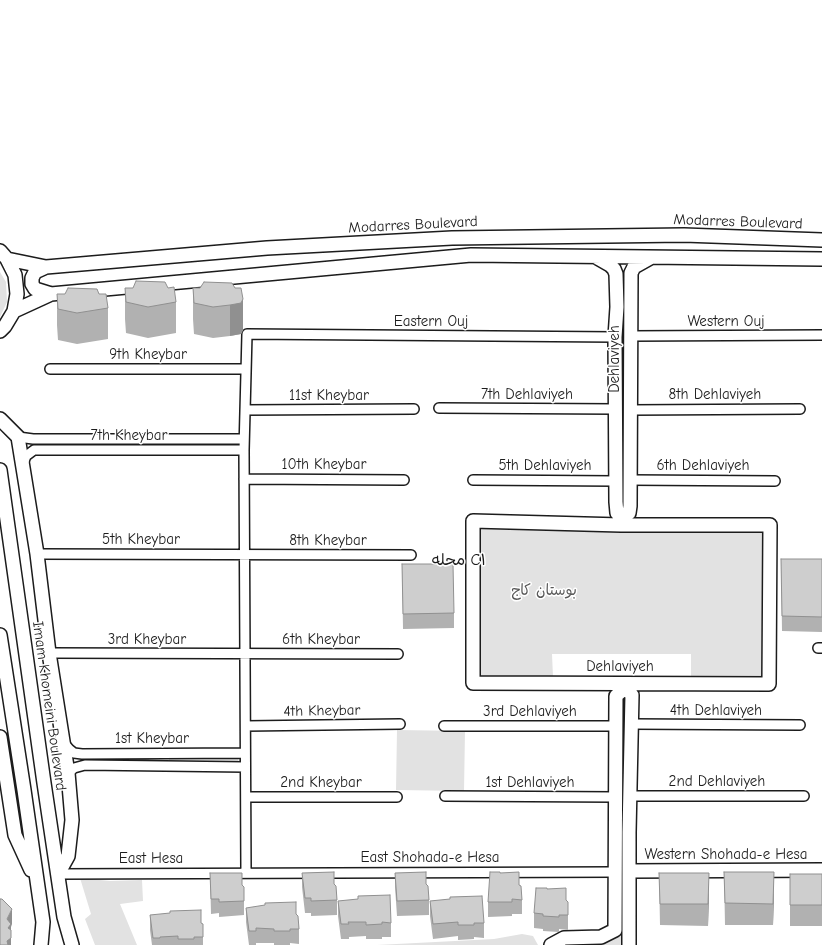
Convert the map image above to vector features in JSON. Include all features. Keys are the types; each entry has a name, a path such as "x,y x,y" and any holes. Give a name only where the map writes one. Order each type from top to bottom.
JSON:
{"main road":[{"name":"Modarres Boulevard","path":"4,255 46,267 267,248 452,238 684,235 822,240"},
{"path":"4,255 15,275 17,294 14,312"},
{"path":"0,339 2,328 14,312 51,294 472,255 822,258"},
{"name":"Dehlaviyeh","path":"595,256 610,265 616,274 616,481 617,513 621,521"},
{"name":"Dehlaviyeh","path":"621,521 629,513 630,506 631,273 634,266 652,257"},
{"path":"46,267 35,272 32,278 32,284 35,289 51,294"},
{"path":"617,307 631,309"},
{"path":"616,373 631,375"},
{"path":"0,419 18,437 37,554 63,742 72,770 72,820 68,856 58,874"},
{"path":"616,446 630,447"},
{"name":"Imam Khomeini Boulevard","path":"0,470 64,917 72,945"},
{"name":"Dehlaviyeh","path":"473,521 621,521 770,525 769,684 625,685 473,683 473,521"},
{"path":"0,635 43,922 41,945"},
{"name":"Dehlaviyeh","path":"625,685 632,695 631,796 629,832 629,945"},
{"name":"Dehlaviyeh","path":"551,945 564,938 601,937 615,930 616,696 625,685"},
{"path":"0,737 15,835 37,884"},
{"path":"616,758 631,759"},
{"path":"615,831 629,832"},
{"name":"Western Shohada-e Hesa","path":"630,871 822,870"},
{"path":"615,906 629,907"}],"street":[{"name":"Eastern Ouj","path":"246,369 247,334 615,337"},
{"name":"Western Ouj","path":"631,336 822,335"},
{"name":"9th Kheybar","path":"50,369 246,369"},
{"path":"246,369 244,439 246,872"},
{"name":"7th Dehlaviyeh","path":"439,408 616,409"},
{"name":"11st Kheybar","path":"245,410 414,409"},
{"name":"8th Dehlaviyeh","path":"631,410 800,409"},
{"name":"7th Kheybar","path":"18,437 33,439 244,439"},
{"path":"23,465 26,456 34,450 29,445 33,439"},
{"path":"130,439 130,450"},
{"name":"7th Kheybar","path":"34,450 244,450"},
{"name":"10th Kheybar","path":"244,479 404,480"},
{"name":"5th Dehlaviyeh","path":"473,480 616,481"},
{"name":"6th Dehlaviyeh","path":"630,480 775,481"},
{"name":"5th Kheybar","path":"37,554 245,554"},
{"name":"8th Kheybar","path":"245,554 411,555"},
{"name":"3rd Kheybar","path":"50,653 244,654"},
{"name":"6th Kheybar","path":"244,654 398,654"},
{"name":"4th Kheybar","path":"246,726 400,724"},
{"name":"4th Dehlaviyeh","path":"632,724 800,725"},
{"name":"3rd Dehlaviyeh","path":"444,726 616,726"},
{"path":"63,742 74,753 78,753 73,760 74,763 72,770"},
{"name":"1st Kheybar","path":"78,753 245,753"},
{"path":"161,753 162,766"},
{"name":"1st Kheybar","path":"72,770 85,765 245,767"},
{"name":"1st Dehlaviyeh","path":"445,796 616,797"},
{"name":"2nd Dehlaviyeh","path":"631,796 804,796"},
{"name":"2nd Kheybar","path":"246,797 397,797"},
{"name":"East Hesa","path":"58,874 246,872"},
{"name":"East Shohada-e Hesa","path":"246,872 615,872"}],"green space":[{"path":"0,272 6,282 7,302 0,317"},
{"path":"621,311 627,313 626,368 622,369 619,368"},
{"path":"625,377 627,436 623,439 621,436 622,379"},
{"path":"38,441 117,442 117,447 38,447"},
{"path":"240,442 240,446 143,448 143,443"},
{"name":"بوستان کاج","path":"481,527 764,530 763,678 691,676 691,654 552,654 553,677 481,677"},
{"path":"625,691 627,750 623,753 621,750 622,693"},
{"path":"397,730 465,731 464,791 396,790"},
{"path":"149,757 149,762 80,763 80,758"},
{"path":"238,757 238,762 169,763 169,758"},
{"path":"80,878 110,881 142,880 143,901 120,904 137,945 95,945 85,919 91,914"},
{"path":"623,910 626,945 561,945 620,935"},
{"path":"522,934 533,936 538,945 377,945 494,939"}],"building":[{"path":"136,281 165,282 168,288 174,287 176,302 148,307 126,302 125,288 133,288"},
{"path":"204,282 232,283 235,288 241,288 243,299 241,303 213,307 194,303 193,288 200,288"},
{"path":"68,288 97,289 99,294 106,294 108,308 77,313 58,309 57,294 65,294"},
{"path":"781,559 822,559 822,617 782,616"},
{"path":"402,564 453,564 454,613 403,614"},
{"path":"334,872 334,884 336,886 337,900 311,901 311,898 305,898 302,873"},
{"path":"426,872 426,884 428,886 429,900 397,901 395,873"},
{"path":"490,872 519,872 519,885 521,886 522,900 512,899 512,902 488,902"},
{"path":"724,872 774,872 773,904 725,903"},
{"path":"210,873 242,873 244,901 219,902 219,899 211,899"},
{"path":"659,873 709,873 708,904 660,904"},
{"path":"790,874 822,874 822,905 790,905"},
{"path":"536,888 566,888 568,915 559,915 559,917 543,916 543,914 534,913"},
{"path":"390,895 391,923 382,922 382,924 366,925 366,922 348,922 349,924 341,924 338,901 358,899 358,896"},
{"path":"482,896 484,923 474,923 474,925 458,925 458,922 433,924 430,901 450,899 450,897"},
{"path":"0,899 2,899 12,909 7,919 11,924 8,928 11,930 11,938 7,941 8,945 0,945"},
{"path":"296,902 296,914 298,916 299,929 290,929 290,931 274,931 274,929 256,928 256,931 249,931 246,908 265,905 265,903"},
{"path":"201,910 203,937 194,937 194,939 178,939 178,936 153,938 150,915 170,913 170,911"}],"district":[{"name":"محله C۱","path":"459,560"}]}
